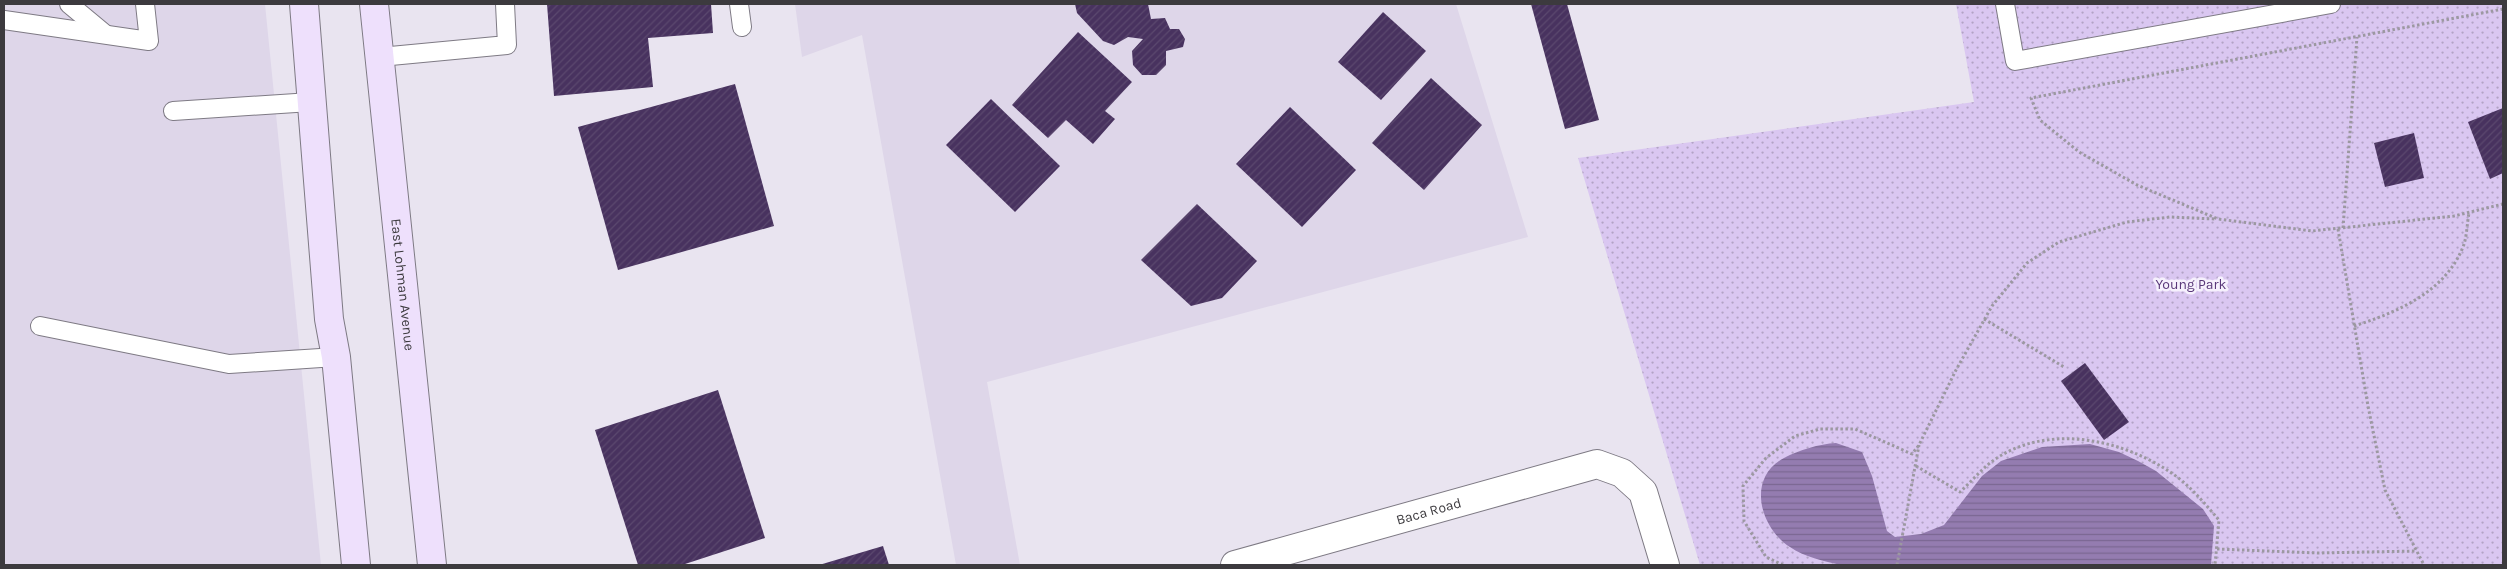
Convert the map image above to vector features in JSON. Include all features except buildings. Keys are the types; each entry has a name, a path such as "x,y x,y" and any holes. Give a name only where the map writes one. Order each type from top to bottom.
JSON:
{"main road":[{"path":"304,4 329,319 336,357 356,565"},
{"name":"East Lohman Avenue","path":"374,4 432,565"}],"street":[{"name":"Baca Road","path":"1236,565 1597,464 1622,473 1643,492 1666,565"}],"lane":[{"path":"69,4 106,34"},
{"path":"4,20 149,41 145,4"},
{"path":"380,57 507,45 505,4"},
{"path":"739,4 742,27"},
{"path":"2005,4 2015,61 2331,4"},
{"path":"173,110 311,102"},
{"path":"40,326 229,364 336,357"}],"path":[{"path":"2218,219 2137,185 2079,152 2040,120 2031,98 2503,9"},
{"path":"2343,228 2358,37"},
{"path":"1783,565 1766,557 1744,521 1743,486 1766,458 1795,436 1820,429 1855,429 1912,454 1919,445 1992,306 2027,263 2059,242 2127,222 2170,217 2218,219 2312,231 2444,217 2503,204"},
{"path":"2354,326 2387,316 2409,304 2446,277 2464,246 2469,212"},
{"path":"2338,229 2385,490 2424,565"},
{"path":"1984,319 2064,367"},
{"path":"1916,466 1960,492 1996,458 2028,444 2067,438 2134,451 2172,473 2219,520 2215,565"},
{"path":"1897,565 1919,445"},
{"path":"2217,549 2318,553 2417,551"}],"shaded area":[{"path":"4,4 265,4 321,565 4,565"},
{"path":"795,4 1456,4 1528,237 987,382 1020,565 956,565 862,35 802,57"},
{"path":"1836,443 1862,452 1872,476 1887,531 1895,537 1921,534 1944,525 1982,476 2001,461 2042,447 2090,444 2119,452 2156,471 2203,509 2214,526 2211,565 1841,565 1814,558 1790,547 1771,528 1765,516 1761,490 1765,478 1772,467 1784,458 1809,448"}],"green space":[{"name":"Young Park","path":"1956,4 2503,4 2503,565 1700,565 1578,158 1974,102"}]}
